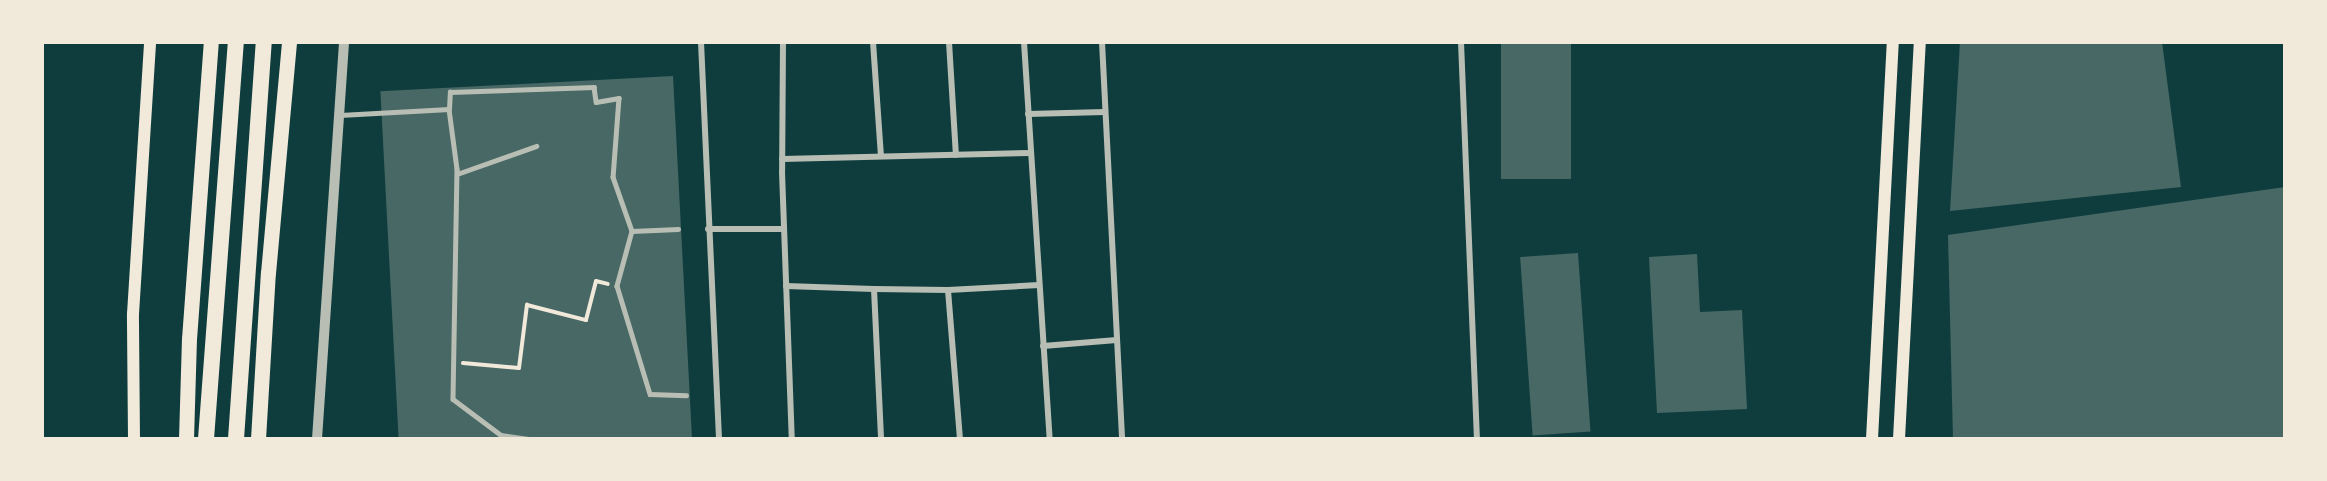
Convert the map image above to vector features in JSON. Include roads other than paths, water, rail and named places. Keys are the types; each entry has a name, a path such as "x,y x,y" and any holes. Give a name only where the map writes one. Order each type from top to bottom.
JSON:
{"highway":[{"path":"201,439 206,406 236,42"},
{"path":"236,439 264,42"},
{"path":"206,406 206,439"}],"main road":[{"path":"134,439 133,314 150,42"},
{"path":"186,439 189,339 211,42"},
{"path":"258,439 268,273 290,42"},
{"path":"1872,439 1893,42"},
{"path":"1899,439 1920,42"}],"street":[{"path":"317,439 344,42"},
{"path":"701,42 719,439"},
{"path":"783,42 782,159 792,439"},
{"path":"873,42 881,156"},
{"path":"949,42 956,155"},
{"path":"1024,42 1050,439"},
{"path":"1102,42 1122,439"},
{"path":"1461,42 1477,439"},
{"path":"1028,114 1106,112"},
{"path":"782,159 1030,153"},
{"path":"708,229 784,229"},
{"path":"786,286 948,290 1039,285"},
{"path":"873,289 881,439"},
{"path":"948,290 960,439"},
{"path":"1043,346 1117,340"}],"lane":[{"path":"530,439 501,435 453,399 457,174 449,109 450,92 594,87 596,102 619,98 613,177 632,231 617,286 650,394 686,395"},
{"path":"338,115 449,109"},
{"path":"457,174 536,146"},
{"path":"632,231 678,229"}]}
